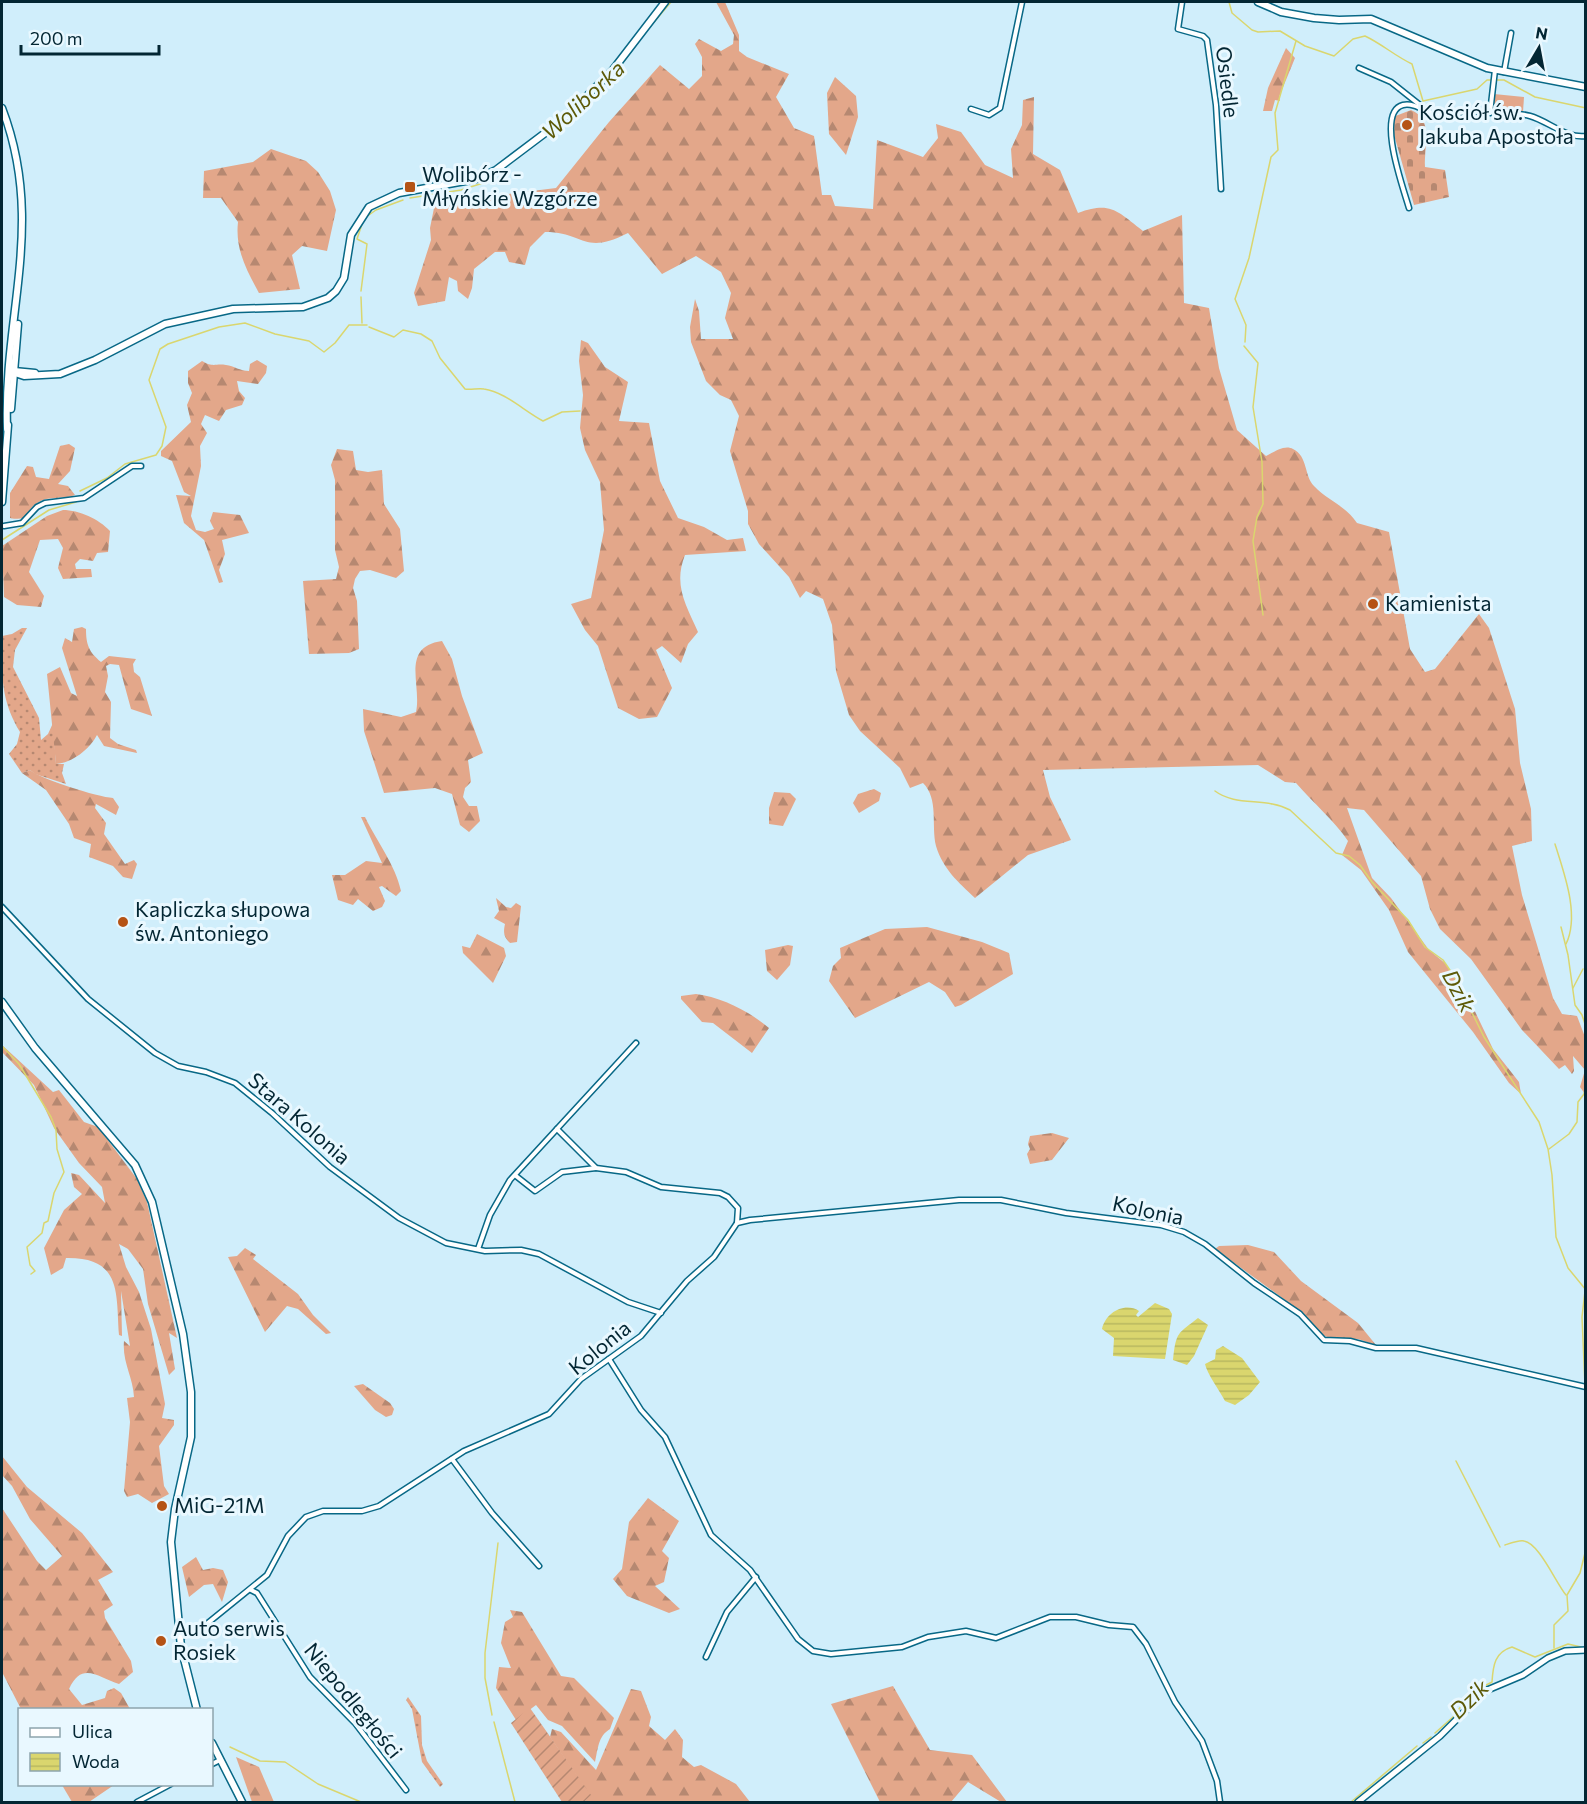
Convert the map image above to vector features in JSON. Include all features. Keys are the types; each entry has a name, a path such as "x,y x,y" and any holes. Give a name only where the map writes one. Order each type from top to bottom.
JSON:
{"main road":[{"path":"12,389 18,381 27,376 60,374 78,368 165,324 232,309 303,308 328,298 343,281 351,235 369,207 399,193 476,179 496,170 565,118 612,71 665,2"},
{"path":"1258,2 1281,12 1314,18 1339,20 1371,18 1411,33 1452,55 1494,73 1504,72 1586,87"},
{"path":"2,108 17,156 22,188 23,220 17,296 15,367 7,429"},
{"path":"15,367 44,375"},
{"path":"15,367 27,376"},
{"path":"2,502 9,379 15,367"},
{"path":"2,1002 48,1063 135,1165 152,1202 183,1334 192,1404 191,1437 175,1509 171,1542 181,1637 189,1686 196,1708"},
{"path":"213,1745 242,1803"}],"street":[{"path":"971,110 989,115 1000,108 1022,2"},
{"name":"Osiedle","path":"1182,2 1178,29 1207,39 1218,125 1221,189"},
{"path":"1504,72 1511,33"},
{"path":"1359,68 1391,82 1428,112"},
{"path":"1490,113 1494,73"},
{"path":"1409,208 1396,162 1391,119 1394,111 1401,106 1415,106 1440,116 1471,111 1531,116 1574,136 1586,136"},
{"path":"4,526 22,524 37,507 45,503 84,498 132,466 141,466"},
{"name":"Stara Kolonia","path":"2,907 88,999 155,1053 178,1066 213,1074 235,1083 330,1167 392,1213 440,1240 493,1252 521,1250 539,1254 628,1302 661,1312"},
{"path":"478,1249 490,1215 510,1180 636,1043"},
{"path":"557,1129 596,1168"},
{"path":"516,1176 535,1191 562,1172 596,1168"},
{"name":"Kolonia","path":"252,1590 274,1567 288,1536 306,1516 323,1510 362,1511 379,1506 452,1459 512,1428 549,1414 581,1379 641,1336 687,1281 714,1257 736,1223 738,1208 728,1197 714,1192 661,1187 626,1172 596,1168"},
{"name":"Kolonia","path":"736,1223 959,1200 1001,1200 1066,1213 1134,1220 1173,1228 1197,1239 1300,1314 1324,1340 1350,1341 1376,1348 1426,1350 1585,1387"},
{"path":"609,1359 641,1410 665,1437 711,1535 756,1577 798,1639 806,1647 821,1654 902,1647 928,1637 966,1631 996,1638 1050,1617 1076,1617 1109,1625 1133,1627 1146,1644 1175,1702 1203,1742 1217,1781 1220,1803"},
{"path":"452,1459 492,1513 539,1566"},
{"path":"706,1657 727,1612 756,1577"},
{"path":"181,1637 198,1631 252,1590"},
{"name":"Niepodległości","path":"252,1590 257,1593 314,1682 355,1724 406,1790"},
{"path":"1358,1803 1440,1736 1485,1691 1523,1675 1548,1658 1565,1651 1586,1650"},
{"path":"213,1764 220,1760"},
{"path":"137,1803 169,1786"}],"green space":[{"path":"716,2 725,2 739,35 739,51 747,57 789,74 776,97 794,128 814,136 822,195 831,195 835,206 873,209 877,140 923,157 938,138 936,124 961,132 985,165 1013,178 1011,149 1022,125 1023,100 1034,97 1033,154 1060,170 1078,213 1106,208 1120,213 1143,231 1182,215 1184,303 1209,308 1219,368 1237,430 1266,456 1287,447 1298,452 1304,461 1311,482 1319,491 1353,517 1357,523 1389,532 1410,649 1425,672 1435,669 1479,614 1489,628 1515,709 1520,763 1531,809 1532,841 1512,846 1522,895 1553,998 1562,1014 1577,1016 1585,1037 1585,1070 1573,1056 1574,1071 1572,1074 1565,1065 1559,1069 1522,1030 1471,959 1440,929 1430,909 1421,876 1364,810 1347,808 1372,878 1391,898 1429,950 1446,964 1469,999 1493,1049 1519,1082 1521,1094 1509,1083 1473,1032 1408,952 1389,910 1361,870 1342,855 1348,841 1342,833 1296,783 1285,782 1258,765 1043,770 1050,797 1071,840 1028,855 975,898 952,875 939,854 935,838 933,804 928,789 923,783 910,788 900,768 860,731 849,715 836,671 832,625 823,599 806,591 800,598 789,577 759,544 748,524 748,511 730,451 739,416 731,400 720,395 706,381 691,342 690,327 695,299 699,311 701,339 733,339 725,318 731,293 721,272 696,256 662,274 628,233 613,240 593,243 569,235 545,232 530,247 525,265 509,262 505,252 495,252 474,269 468,299 458,291 457,281 449,277 445,301 418,306 414,293 431,240 430,228 435,203 556,188 609,122 660,65 689,89 702,76 702,57 695,44 699,39 721,51 733,44 734,35"},
{"path":"1286,48 1295,58 1279,97 1280,101 1275,100 1272,111 1263,111 1268,88"},
{"path":"835,77 856,96 858,117 846,155 829,134 827,93"},
{"path":"1494,94 1524,97 1523,112 1493,109"},
{"path":"1411,110 1418,114 1425,126 1425,167 1445,170 1449,197 1414,205 1393,131 1393,117"},
{"path":"271,149 306,161 318,172 330,191 336,210 327,251 302,246 292,255 300,289 259,293 240,250 238,222 221,198 203,198 204,171 253,162"},
{"path":"581,340 588,343 605,367 628,382 619,421 649,423 660,481 678,518 704,527 727,540 743,538 746,551 685,555 680,576 681,585 685,604 698,632 688,644 681,663 662,646 656,650 672,688 657,717 639,719 618,708 598,646 585,630 571,604 591,598 604,530 600,482 585,450 580,428 583,395 579,361"},
{"path":"257,360 267,366 266,373 258,384 237,381 239,391 245,398 242,405 226,410 219,421 205,415 201,424 207,433 200,446 201,466 191,516 196,530 205,532 214,529 210,521 213,512 240,515 249,533 222,540 225,554 219,570 223,582 219,583 204,540 184,523 176,495 191,496 184,492 172,461 161,456 161,451 191,422 187,405 192,393 188,383 188,371 202,361 249,371 250,364"},
{"path":"69,444 75,448 70,471 58,484 68,486 75,495 42,501 33,506 24,517 10,518 10,493 27,466 33,467 36,477 49,479 60,446"},
{"path":"337,449 353,451 356,470 368,472 382,470 384,504 400,529 404,571 396,578 370,570 360,571 355,579 353,588 357,601 359,649 349,653 309,654 303,581 336,579 339,567 335,550 335,480 331,465"},
{"path":"63,510 82,513 95,519 110,531 108,552 97,553 93,561 80,559 75,564 76,569 91,569 92,577 63,579 58,568 63,548 58,539 40,540 29,572 44,596 41,607 17,605 4,597 2,546 47,516"},
{"path":"82,627 86,629 89,648 101,662 109,656 136,659 133,664 134,672 140,677 152,716 131,709 119,665 106,666 108,676 105,692 111,702 110,738 118,744 136,750 137,753 104,746 97,735 80,754 68,761 56,764 47,674 60,667 71,693 77,696 62,648 65,638 72,642 74,629"},
{"path":"22,628 27,628 15,650 13,667 39,718 41,740 48,734 53,723 56,764 64,764 62,773 66,784 35,774 30,770 22,773 9,754 17,744 20,732 13,720 6,697 2,675 2,636 12,634"},
{"path":"442,641 452,659 462,696 483,753 468,760 471,782 465,788 463,797 469,806 477,806 480,821 469,832 460,825 452,794 435,788 384,793 364,731 363,709 401,717 416,712 417,659 421,651 429,645"},
{"path":"30,770 70,787 113,798 119,807 116,815 96,804 95,808 106,823 104,834 125,864 134,860 137,864 132,879 123,877 113,866 89,857 91,844 74,838 69,824 46,790 22,773"},
{"path":"874,789 881,793 879,801 859,813 853,803 858,794"},
{"path":"774,792 790,793 796,799 783,826 769,824 769,808"},
{"path":"361,817 365,817 385,853 395,872 401,891 396,896 382,886 379,887 385,901 382,907 373,911 358,899 353,905 338,900 332,875 345,875 366,861 382,863"},
{"path":"496,898 506,907 511,908 516,903 521,906 517,942 510,943 506,939 505,924 494,918 499,911"},
{"path":"927,927 982,942 1009,953 1013,974 955,1007 945,992 929,982 855,1018 829,981 833,966 841,958 840,948 885,929"},
{"path":"477,934 504,948 506,956 493,983 463,953 462,946 470,948"},
{"path":"793,946 790,965 777,980 767,971 765,950"},
{"path":"696,994 715,998 734,1006 769,1028 752,1053 713,1023 702,1022 681,999 681,996"},
{"path":"2,1045 53,1092 59,1090 84,1122 98,1127 137,1179 147,1202 177,1338 169,1333 175,1369 169,1375 148,1304 143,1269 128,1249 119,1244 126,1267 139,1292 151,1329 165,1404 162,1418 174,1420 174,1425 159,1446 164,1486 169,1494 152,1503 138,1494 127,1497 124,1491 130,1422 127,1398 134,1397 124,1349 124,1341 130,1346 121,1291 122,1336 119,1335 116,1292 107,1271 84,1259 66,1258 63,1268 51,1275 44,1248 64,1210 82,1194 74,1187 71,1173 79,1175 105,1203 102,1187 79,1163 54,1128 34,1085 2,1052"},
{"path":"1585,1070 1585,1094 1580,1087"},
{"path":"1052,1133 1069,1138 1052,1160 1030,1164 1027,1154 1030,1149 1028,1144 1030,1136"},
{"path":"1248,1245 1274,1252 1301,1281 1358,1323 1376,1345 1358,1339 1330,1338 1320,1334 1303,1313 1215,1249 1219,1246"},
{"path":"245,1248 256,1255 253,1259 298,1294 313,1315 331,1333 326,1334 298,1309 287,1306 265,1332 228,1257 237,1256"},
{"path":"363,1384 390,1403 394,1409 392,1415 386,1417 375,1410 354,1386"},
{"path":"2,1456 27,1487 82,1533 113,1572 98,1580 113,1605 104,1611 105,1618 131,1661 133,1672 119,1684 98,1675 85,1673 74,1680 69,1689 82,1705 105,1698 107,1691 114,1688 121,1693 129,1708 20,1708 2,1672 2,1508 37,1561 46,1570 62,1556 30,1519 12,1486 2,1475"},
{"path":"648,1498 679,1521 662,1551 669,1558 664,1582 655,1586 680,1609 669,1613 627,1596 613,1579 622,1569 629,1522"},
{"path":"196,1557 203,1570 213,1568 223,1570 228,1582 222,1602 213,1584 204,1585 189,1597 182,1567"},
{"path":"510,1610 522,1612 561,1676 574,1678 614,1718 610,1729 601,1739 595,1762 562,1726 548,1720 536,1705 516,1720 496,1688 499,1667 511,1668 501,1643 505,1622 513,1617"},
{"path":"893,1686 930,1750 972,1755 1007,1802 1001,1802 968,1782 951,1802 880,1802 831,1704"},
{"path":"631,1689 641,1691 651,1717 649,1726 665,1740 675,1729 683,1740 682,1757 694,1767 701,1765 736,1784 750,1802 584,1802 590,1795 550,1737 552,1729 561,1732 596,1770"},
{"path":"408,1697 421,1716 422,1745 427,1761 443,1784 440,1787 422,1762 412,1709 406,1700"},
{"path":"530,1708 591,1795 584,1802 562,1802 511,1723"},
{"path":"236,1757 259,1767 274,1802 252,1802"},
{"path":"63,1786 113,1786 89,1802 72,1802"}],"water":[{"path":"1155,1303 1169,1309 1172,1314 1165,1359 1113,1356 1114,1338 1102,1329 1104,1323 1112,1313 1122,1308 1134,1308 1139,1311 1136,1315 1138,1317"},
{"path":"1198,1318 1208,1325 1194,1356 1187,1365 1173,1360 1175,1343 1179,1334"},
{"path":"1223,1346 1242,1358 1260,1382 1249,1395 1235,1405 1225,1401 1205,1364 1215,1359 1216,1350"}],"waterway":[{"name":"Woliborka","path":"643,35 671,2"},
{"name":"Woliborka","path":"1229,2 1232,13 1252,30 1280,31 1305,46 1334,56 1353,39 1365,36 1412,64 1423,101 1477,89 1487,80 1491,80"},
{"name":"Woliborka","path":"551,133 564,124 600,90 640,39"},
{"path":"1245,342 1246,325 1235,299 1249,258 1271,157 1278,150 1275,113 1296,41"},
{"name":"Woliborka","path":"1496,80 1504,80 1535,97 1586,108"},
{"name":"Woliborka","path":"410,198 461,190 483,183 516,159"},
{"name":"Woliborka","path":"366,217 376,210 403,200"},
{"name":"Woliborka","path":"361,291 367,244 357,239 362,224"},
{"name":"Woliborka","path":"361,297 362,323"},
{"name":"Woliborka","path":"80,491 107,478 125,464 156,455 162,446 166,427 149,380 160,349 168,344 219,327 245,323 275,334 309,341 324,352 335,343 349,325 367,325"},
{"path":"369,327 394,337 403,330 421,334 432,341 440,358 465,389 492,391 543,421 562,412 580,411"},
{"path":"1244,346 1258,363 1253,407 1262,462 1263,504 1257,517 1253,541 1263,615"},
{"name":"Woliborka","path":"2,540 49,510 76,502"},
{"name":"Dzik","path":"1215,791 1232,799 1271,804 1290,810 1336,853 1349,856 1360,865 1372,882 1408,920 1425,947 1443,960 1454,976 1484,1037 1539,1122 1548,1149 1552,1175 1556,1237 1568,1268 1586,1290"},
{"path":"1555,844 1571,907 1570,933 1566,944"},
{"path":"1561,927 1568,955 1575,1005 1586,1027"},
{"path":"1573,988 1583,969"},
{"path":"2,1046 19,1064 51,1117 56,1130 57,1149 64,1172 54,1193 48,1221 44,1223 42,1233 27,1247 30,1265 35,1271 31,1274"},
{"path":"1549,1149 1569,1134 1577,1122 1578,1102 1584,1094 1586,1084"},
{"name":"Dzik","path":"1585,1291 1582,1317 1585,1385"},
{"path":"1456,1461 1500,1547"},
{"path":"1505,1545 1520,1541 1530,1543 1566,1595"},
{"path":"492,1715 485,1678 485,1653 498,1543"},
{"name":"Dzik","path":"1554,1648 1554,1625 1568,1611 1567,1595 1580,1573 1586,1549"},
{"name":"Dzik","path":"1435,1733 1453,1717 1471,1693 1492,1682 1496,1660 1506,1649 1512,1647 1535,1657 1568,1644 1581,1647"},
{"path":"494,1722 515,1802"},
{"name":"Dzik","path":"1423,1743 1431,1737"},
{"name":"Dzik","path":"1351,1802 1417,1746"},
{"path":"230,1747 260,1761 285,1762 318,1784 361,1802"}],"place":[{"name":"Kościół św. Jakuba Apostoła","path":"1407,125"},
{"name":"Wolibórz - Młyńskie Wzgórze","path":"410,187"},
{"name":"Kamienista","path":"1373,604"},
{"name":"Kapliczka słupowa św. Antoniego","path":"123,922"},
{"name":"MiG-21M","path":"162,1506"},
{"name":"Auto serwis Rosiek","path":"161,1641"}]}
